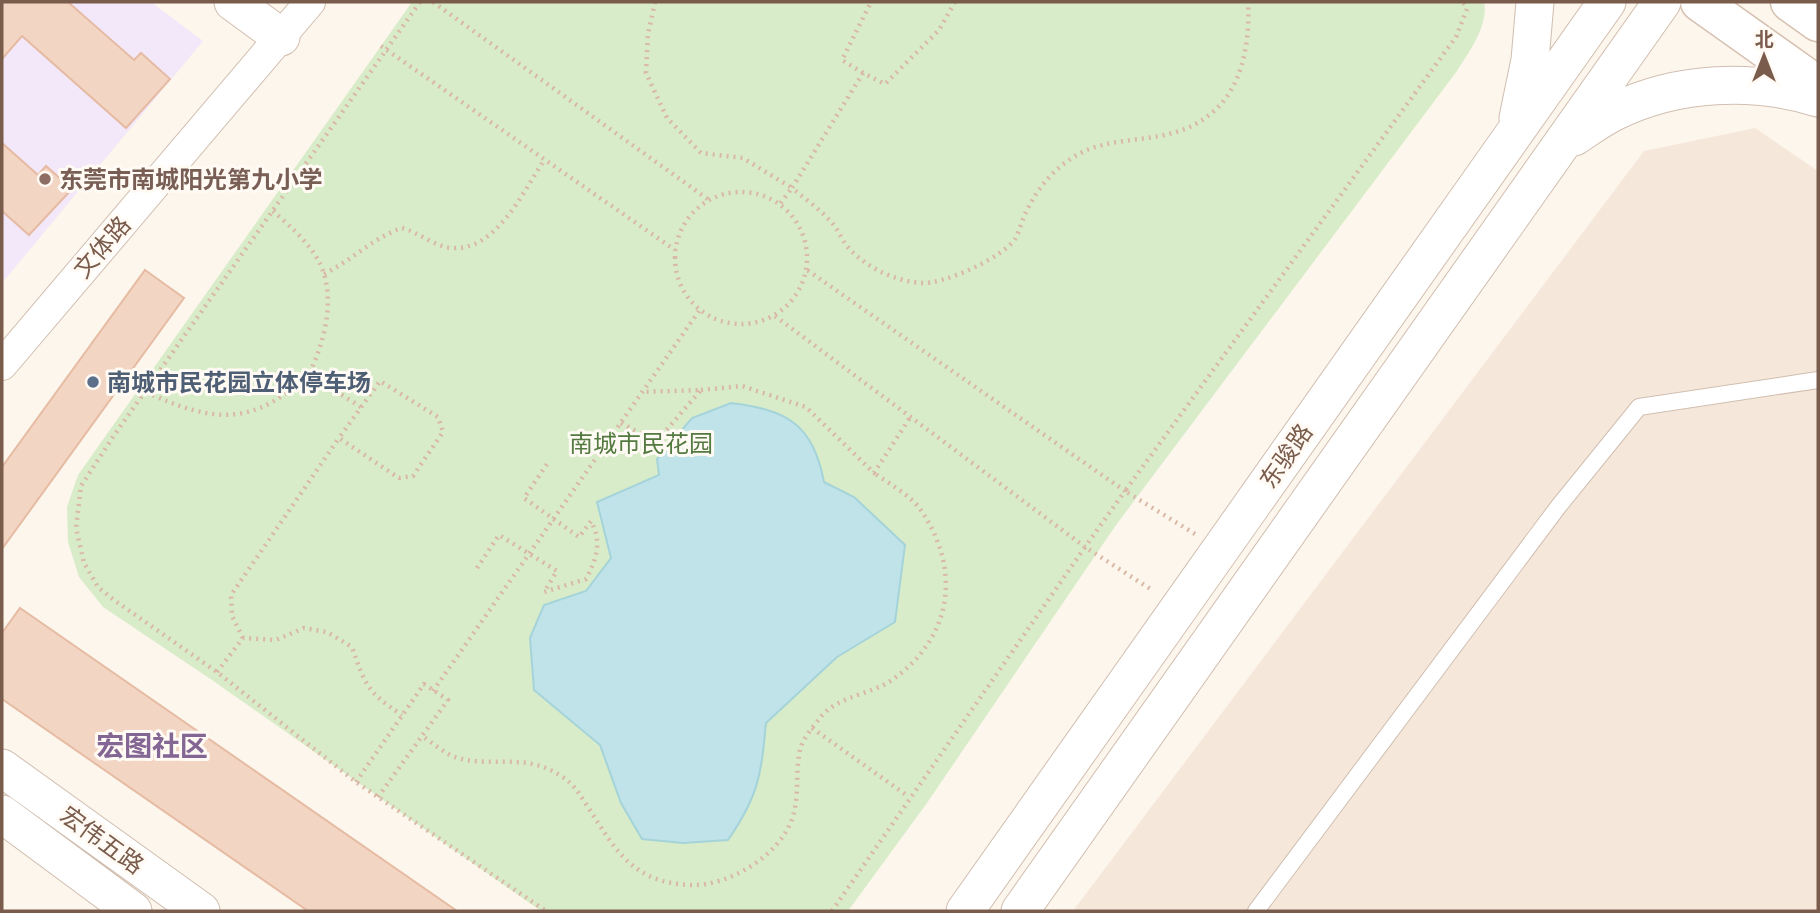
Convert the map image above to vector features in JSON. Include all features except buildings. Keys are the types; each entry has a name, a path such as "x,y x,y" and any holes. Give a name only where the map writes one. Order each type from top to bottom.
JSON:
{"main road":[{"path":"1700,2 1818,86"},
{"path":"1790,2 1818,22"}],"street":[{"path":"233,2 281,37"},
{"name":"文体路","path":"2,365 310,2"},
{"path":"1515,132 1530,60 1535,2"},
{"name":"东骏路","path":"965,911 1607,2"},
{"name":"东骏路","path":"1020,911 1662,2"},
{"path":"1561,145 1616,111 1673,92 1736,83 1791,90 1818,98"},
{"name":"宏伟五路","path":"2,768 201,911"},
{"name":"宏伟五路","path":"2,814 133,911"}],"lane":[{"path":"1256,911 1550,518 1639,407 1818,380"}],"path":[{"path":"420,2 81,486 76,528 84,563 98,587 217,672 356,782 546,911"},
{"path":"433,2 709,200"},
{"path":"655,2 648,34 646,73 667,118 701,152 743,158 792,188 832,223 846,244 865,262 892,278 923,283 959,274 989,259 1014,240 1028,208 1048,177 1072,158 1094,146 1147,141 1182,131 1216,110 1235,81 1250,36 1248,2"},
{"path":"871,2 842,60 885,84 939,30 955,2"},
{"path":"832,911 1085,547 1456,37 1467,9 1463,2"},
{"path":"381,46 675,250"},
{"path":"779,205 863,73"},
{"path":"324,274 346,263 386,233 402,228 419,232 450,248 467,247 488,237 545,159"},
{"path":"751,192 779,205 801,229 808,250 807,270 801,289 790,304 775,316 755,323 734,324 699,311 683,290 676,271 675,250 687,221 709,200 729,193 751,192"},
{"path":"146,392 184,410 214,415 246,414 277,402 309,374 322,346 326,313 324,274 289,225 273,211"},
{"path":"807,270 1125,491 1220,550"},
{"path":"433,691 699,311"},
{"path":"775,316 1085,547 1179,607"},
{"path":"309,374 361,407"},
{"path":"243,638 232,616 231,595 339,438 380,381 438,417 443,432 413,476 400,478 339,438"},
{"path":"422,736 457,758 514,760 560,775 577,788 613,849 628,864 648,877 692,885 722,881 744,872 779,839 792,821 798,792 800,749 811,728 825,711 890,682 920,659 937,626 948,583 941,549 919,507 874,472 806,407 741,386 642,392"},
{"path":"621,423 656,442 701,390"},
{"path":"874,472 911,416"},
{"path":"477,568 499,535 557,571 544,592 586,579 596,561 599,536 591,521 579,537 524,498 547,464"},
{"path":"243,638 276,640 304,628 327,632 352,647 361,674 374,697 402,715"},
{"path":"217,672 243,638"},
{"path":"356,782 424,684 448,700 378,797"},
{"path":"811,728 909,797"}],"shaded area":[{"name":"东莞市南城阳光第九小学","path":"2,2 151,2 203,41 2,283"},
{"path":"1755,128 1818,171 1818,911 1073,911 1644,151"}],"green space":[{"name":"南城市民花园","path":"412,2 1484,2 1485,11 1477,38 1457,71 1116,525 927,803 848,911 541,911 212,680 103,607 79,577 68,542 67,507 78,475"}],"water":[{"path":"731,403 767,410 794,423 813,446 824,482 854,497 905,545 895,622 837,657 766,723 757,784 746,810 728,840 683,843 642,839 621,803 600,745 534,690 530,638 544,605 586,591 611,558 597,502 659,475 657,459 692,418"}],"place":[{"name":"东莞市南城阳光第九小学","path":"45,179"},
{"name":"南城市民花园立体停车场","path":"93,382"}],"district":[{"name":"宏图社区","path":"152,746"}]}
